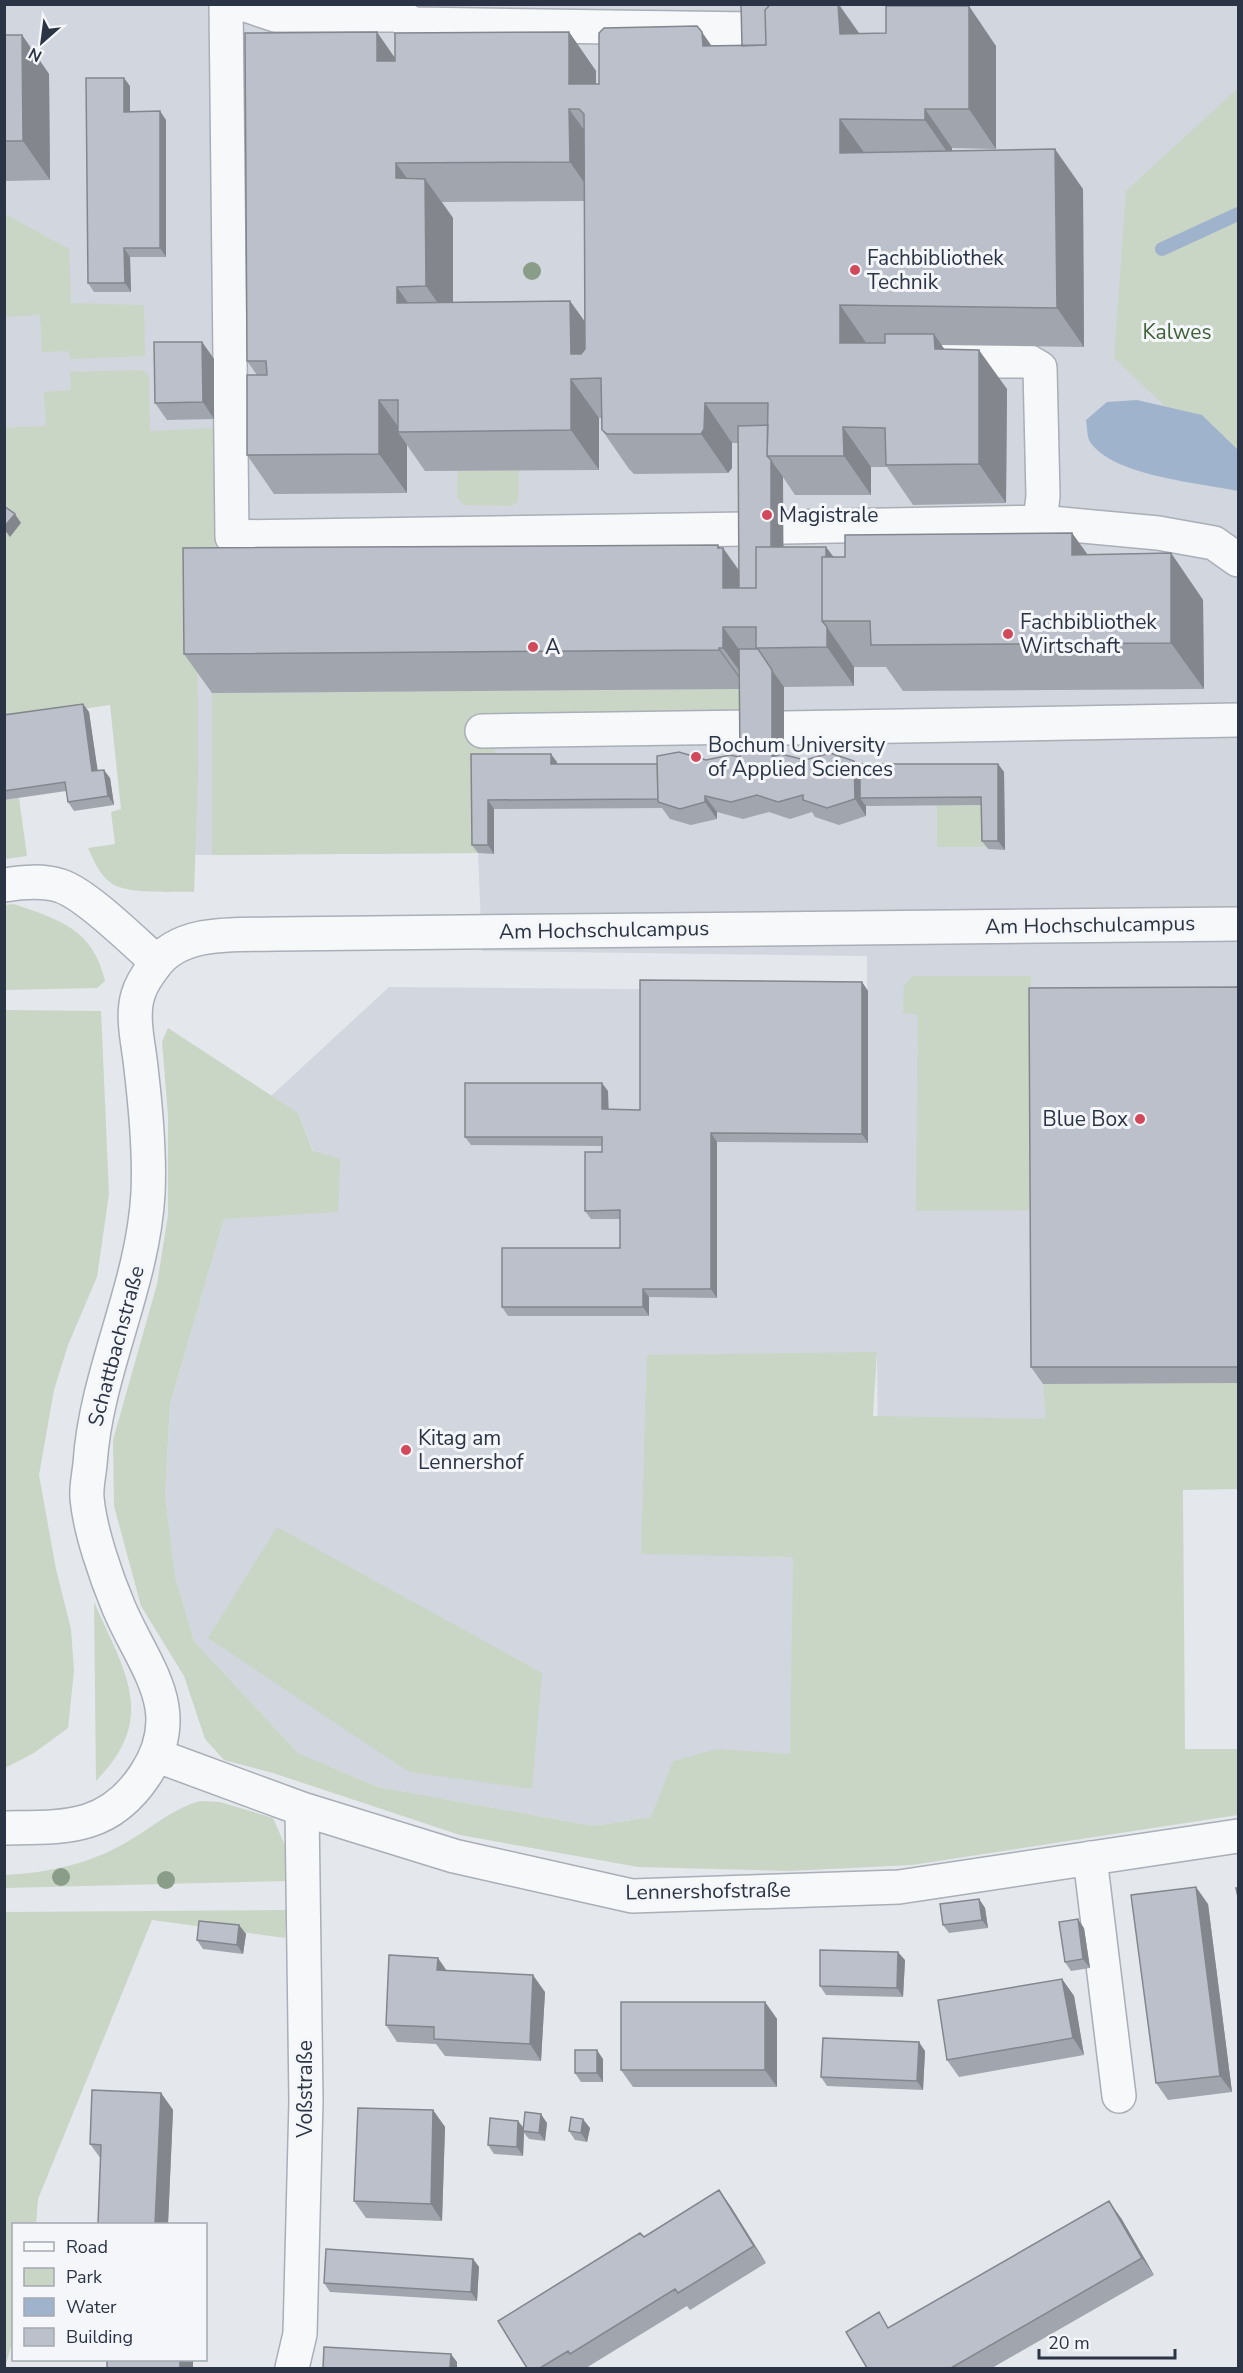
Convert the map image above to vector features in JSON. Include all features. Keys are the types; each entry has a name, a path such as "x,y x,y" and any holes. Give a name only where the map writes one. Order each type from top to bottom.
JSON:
{"street":[{"path":"226,4 232,537 746,529"},
{"path":"243,4 275,15 398,10 413,24 751,29"},
{"path":"917,360 1028,362 1040,368 1043,496 1040,522"},
{"path":"784,527 1040,522 1158,533 1214,543 1239,560"},
{"path":"785,728 1239,720"},
{"path":"482,731 521,746 750,728"},
{"path":"4,885 28,882 61,886 102,914 157,962"},
{"name":"Am Hochschulcampus","path":"157,962 183,942 229,935 1239,924"},
{"name":"Schattbachstraße","path":"4,1828 54,1828 86,1823 102,1816 135,1790 158,1756 164,1708 153,1672 119,1608 99,1550 87,1498 92,1439 101,1389 132,1287 146,1229 150,1160 135,1009 138,995 157,962"},
{"name":"Lennershofstraße","path":"158,1756 302,1809 454,1856 632,1896 899,1887 1239,1836"},
{"name":"Voßstraße","path":"292,2368 300,2334 306,2101 302,1809"},
{"path":"1090,1858 1119,2096"}],"shaded area":[{"name":"Bochum University of Applied Sciences","path":"4,5 1238,5 1238,1448 878,1452 877,1352 641,1553 794,1557 789,1815 651,1817 593,1826 378,1787 298,1753 194,1641 175,1576 165,1495 170,1404 224,1219 338,1211 298,1113 271,1096 389,987 867,991 867,956 482,951 478,853 197,855 142,842 165,672 5,468"}],"green space":[{"name":"Kalwes","path":"1238,88 1238,475 1114,358 1126,191"},
{"path":"5,214 69,249 71,303 144,305 145,356 70,359 69,351 42,352 40,315 5,317"},
{"path":"143,370 149,376 150,431 217,428 221,541 202,557 197,568 198,776 194,892 151,892 118,887 103,876 88,848 115,844 111,812 121,809 110,705 5,720 5,428 46,426 44,392 71,390 70,372"},
{"path":"519,470 518,502 511,506 463,505 457,497 458,471"},
{"path":"747,689 746,724 495,722 495,762 477,763 478,853 212,855 212,693"},
{"path":"937,796 990,796 990,847 937,847"},
{"path":"19,798 27,856 5,859 5,800"},
{"path":"14,904 46,915 72,929 83,938 100,963 105,981 97,988 5,990 5,905"},
{"path":"913,976 1031,976 1038,1210 916,1211 918,1015 903,1013 904,985"},
{"path":"5,1010 101,1011 109,1194 97,1277 68,1345 54,1390 39,1475 56,1569 71,1629 74,1671 68,1728 34,1753 5,1768"},
{"path":"168,1028 298,1113 313,1151 340,1159 338,1212 224,1219 170,1404 165,1495 175,1576 194,1641 298,1753 378,1787 593,1826 651,1817 673,1761 717,1749 790,1754 793,1557 641,1554 647,1355 877,1352 873,1416 1046,1419 1043,1384 1238,1383 1238,1489 1183,1490 1185,1749 1238,1749 1238,1815 912,1865 788,1871 638,1867 460,1835 273,1773 224,1760 205,1739 184,1676 141,1606 114,1506 113,1440 157,1284 168,1215 168,1115 162,1042"},
{"path":"277,1527 542,1673 532,1789 409,1772 208,1638"},
{"path":"94,1602 124,1672 130,1693 131,1714 126,1736 115,1758 96,1781"},
{"path":"200,1801 220,1802 273,1818 287,1850 289,1881 5,1888 4,1875 38,1872 87,1860 132,1839 173,1812"},
{"path":"287,1910 285,1938 152,1920 38,2199 36,2223 12,2223 12,2343 5,2368 5,1912"}],"water":[{"path":"1137,400 1202,415 1238,450 1238,491 1158,476 1117,463 1101,454 1089,440 1086,420 1107,402"}],"building":[{"path":"741,4 774,4 765,10 766,45 742,46"},
{"path":"838,4 840,34 886,33 886,6 969,6 969,109 925,109 925,120 840,119 840,153 1055,149 1057,308 840,305 840,343 885,343 885,334 934,334 935,349 979,350 979,464 886,465 885,428 843,427 844,456 767,456 768,403 705,403 704,429 701,434 607,434 602,430 601,378 571,379 571,430 398,432 398,400 379,400 379,454 247,455 247,375 267,375 266,361 247,361 245,33 377,32 377,61 395,61 395,33 569,32 569,84 599,84 599,33 604,28 697,26 702,32 703,46 766,45 765,10 770,5","holes":["569,109 579,109 584,114 585,349 581,354 571,354 570,301 397,303 397,287 426,286 425,179 396,178 396,163 570,162"]},
{"path":"4,35 22,35 23,141 4,141"},
{"path":"86,78 124,78 124,112 160,111 160,248 124,248 125,283 88,283"},
{"path":"154,342 202,342 203,402 155,403"},
{"path":"768,425 767,456 771,460 771,547 756,547 756,588 739,588 738,426"},
{"path":"4,506 15,514 4,527"},
{"path":"1072,533 1072,555 1171,553 1171,643 871,645 870,621 822,621 822,557 845,557 845,535"},
{"path":"718,545 718,548 723,548 723,588 756,588 756,547 826,547 826,557 822,557 822,621 827,627 827,647 756,648 756,627 723,627 723,648 719,650 184,654 183,548"},
{"path":"739,649 758,649 772,670 772,757 781,754 805,760 830,753 854,761 855,799 827,808 803,800 803,795 778,802 757,795 731,802 705,796 705,802 680,809 658,802 657,756 679,752 706,760 730,755 740,757"},
{"path":"83,704 92,771 104,770 108,796 68,802 65,782 4,791 4,715"},
{"path":"471,754 551,754 551,764 657,764 658,799 488,800 488,845 472,845"},
{"path":"856,764 998,764 998,841 982,841 981,797 860,798 860,769"},
{"path":"640,980 862,982 862,1134 711,1133 711,1289 643,1289 643,1307 502,1307 502,1248 620,1248 620,1210 585,1211 585,1152 602,1152 602,1137 465,1137 465,1083 602,1083 602,1109 640,1110"},
{"name":"Blue Box","path":"1239,987 1239,1367 1031,1367 1029,988"},
{"path":"1196,1887 1220,2076 1156,2083 1131,1895"},
{"path":"979,1899 982,1920 943,1925 940,1904"},
{"path":"1078,1919 1083,1959 1065,1962 1059,1922"},
{"path":"199,1921 239,1925 237,1945 197,1940"},
{"path":"820,1950 898,1952 897,1988 820,1986"},
{"path":"389,1955 438,1958 437,1970 533,1975 530,2044 434,2039 434,2027 386,2025"},
{"path":"1062,1979 1073,2038 947,2060 938,2000"},
{"path":"621,2002 765,2002 765,2070 621,2070"},
{"path":"823,2038 919,2042 917,2081 821,2077"},
{"path":"575,2050 597,2050 597,2073 575,2073"},
{"path":"92,2090 161,2093 155,2223 98,2223 101,2145 90,2144"},
{"path":"358,2108 433,2110 431,2204 354,2201"},
{"path":"525,2112 541,2114 539,2133 523,2131"},
{"path":"571,2117 583,2119 581,2133 569,2131"},
{"path":"490,2118 518,2121 517,2147 488,2145"},
{"path":"719,2190 754,2246 678,2293 675,2289 570,2354 568,2351 540,2368 527,2368 498,2321 640,2233 644,2237"},
{"path":"1109,2201 1142,2258 951,2368 867,2368 846,2332 879,2312 888,2328"},
{"path":"326,2249 473,2259 471,2292 324,2283"},
{"path":"324,2347 451,2354 450,2368 323,2368"},
{"path":"107,2361 180,2361 180,2368 107,2368"}],"waterway":[{"path":"1162,249 1238,214"}],"place":[{"name":"Fachbibliothek Technik","path":"855,270"},
{"name":"Magistrale","path":"767,515"},
{"name":"Fachbibliothek Wirtschaft","path":"1008,634"},
{"name":"A","path":"533,647"},
{"name":"Bochum University of Applied Sciences","path":"696,757"},
{"name":"Blue Box","path":"1140,1119"},
{"name":"Kitag am Lennershof","path":"406,1450"}]}
